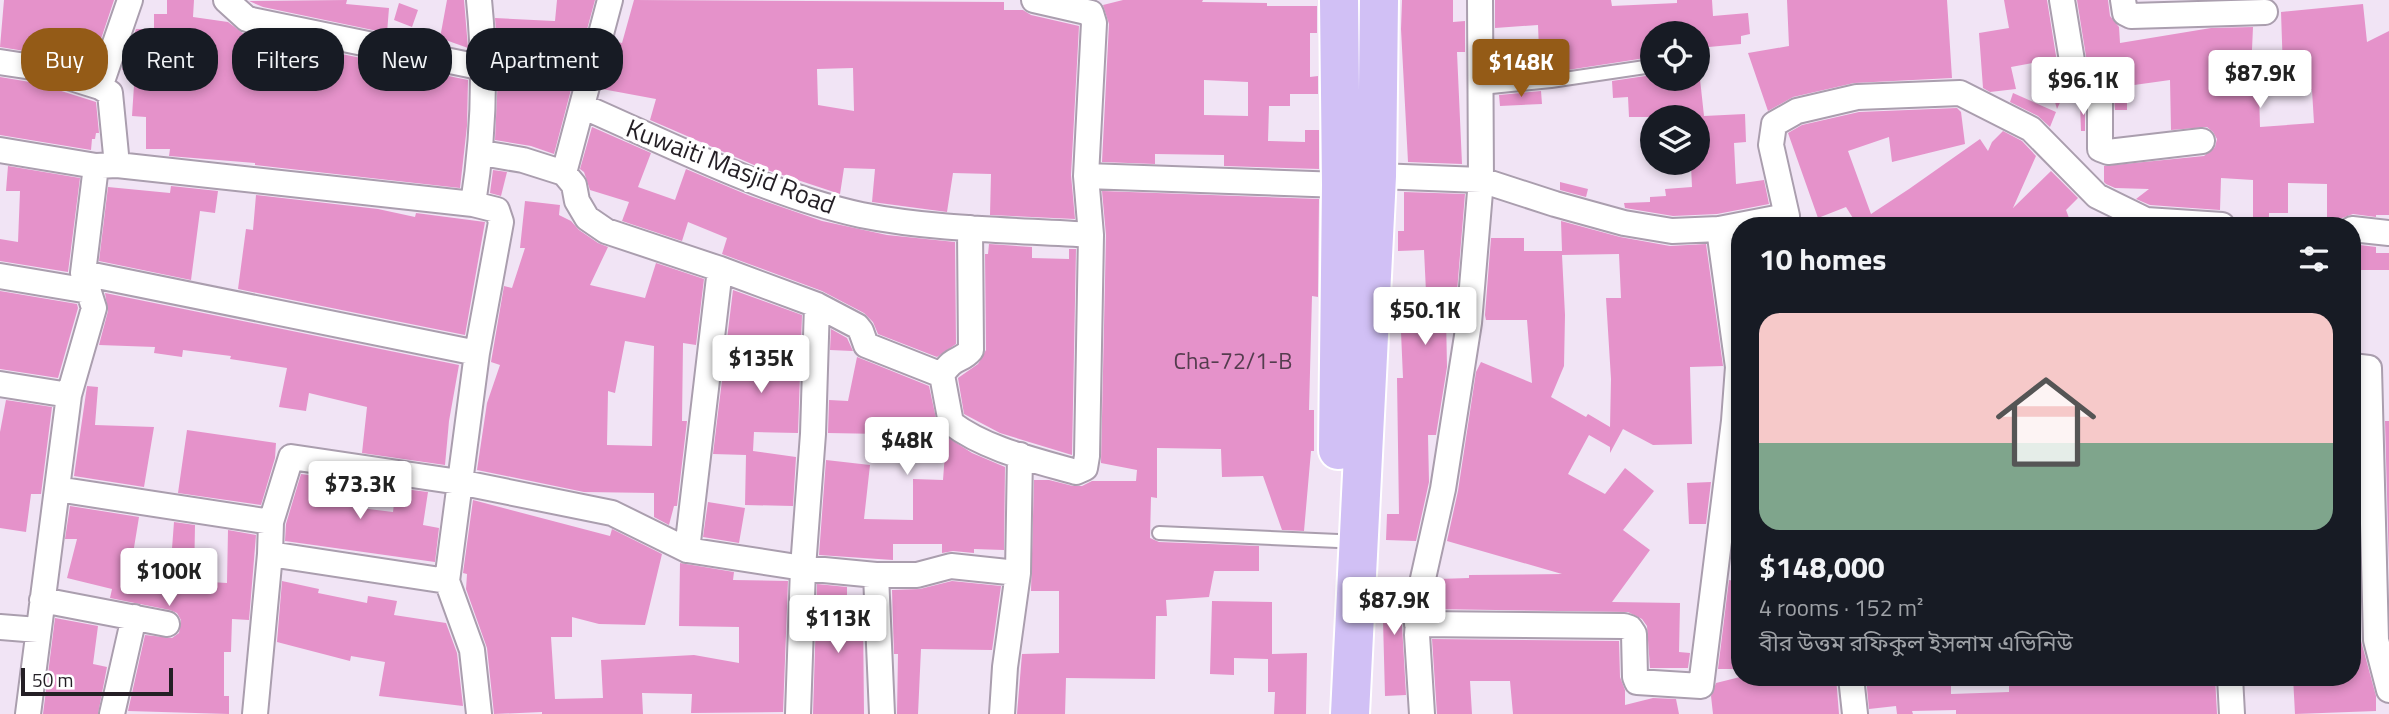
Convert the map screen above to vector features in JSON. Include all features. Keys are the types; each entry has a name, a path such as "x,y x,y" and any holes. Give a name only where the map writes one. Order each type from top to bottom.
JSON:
{"main road":[{"path":"1339,0 1359,180 1350,714"},
{"path":"1326,714 1359,180 1379,0"}],"street":[{"path":"226,0 247,19 466,64"},
{"path":"480,0 482,28"},
{"path":"564,173 610,0"},
{"path":"970,228 971,350 967,355 950,363 942,375 951,422 964,433 1020,455 1076,472 1085,468 1090,235 1086,176 1094,23 1091,13 1034,0"},
{"path":"1422,714 1417,624 1420,592 1443,489 1469,323 1481,180 1480,0"},
{"path":"2062,0 2076,85 2080,89 2100,91 2100,149 2108,152 2202,141"},
{"path":"2123,0 2125,13 2131,16 2265,12"},
{"path":"108,65 130,4"},
{"path":"0,62 21,65"},
{"path":"28,714 69,395 94,308 86,282 106,165 110,93 107,91"},
{"path":"473,204 482,153 485,91"},
{"path":"1786,217 1771,145 1774,124 1797,111 1857,97 1960,93 2031,130 2096,196 2136,217"},
{"name":"Kuwaiti Masjid Road","path":"582,107 782,191 861,215 970,228 1090,235"},
{"path":"0,150 106,165 473,204 497,210 501,222 477,353 447,581 472,650 480,714"},
{"path":"482,153 523,160 564,173 574,185 577,201 587,218 606,231 720,268 817,305 857,326 866,345 942,375"},
{"path":"1086,176 1481,180 1624,223 1672,231 1731,228"},
{"path":"1719,229 1731,316"},
{"path":"2361,230 2389,233"},
{"path":"687,550 720,268"},
{"path":"0,276 86,282 477,353"},
{"path":"798,714 817,305"},
{"path":"2361,367 2369,368 2376,640 2389,690"},
{"path":"0,384 69,395"},
{"path":"1417,624 1624,626 1630,628 1634,634 1634,677 1637,682 1702,686 1731,444"},
{"path":"1002,714 1018,573 1020,455"},
{"path":"255,714 271,523 290,457 459,482 612,513 687,550 803,568 876,575 918,575 951,566 1018,573"},
{"path":"57,489 271,523"},
{"path":"270,554 447,581"},
{"path":"876,575 882,714"},
{"path":"42,600 167,624"},
{"path":"111,714 134,617"},
{"path":"0,627 38,630"},
{"path":"1852,686 1855,714"},
{"path":"2230,686 2232,714"}],"lane":[{"path":"1481,88 1640,68"},
{"path":"1159,533 1338,541"}],"building":[{"path":"4,0 114,0 105,28 21,28 21,50 0,47"},
{"path":"167,0 194,0 193,17 228,22 236,28 232,28 232,91 344,91 344,55 358,57 358,91 452,91 452,77 466,80 467,126 460,188 255,163 169,156 170,149 146,149 146,117 132,116 134,91 218,91 218,28 154,28 154,14 167,14"},
{"path":"347,0 346,4 389,8 387,28 363,28 263,7 249,1"},
{"path":"447,0 464,0 466,47 452,42 452,28 442,28"},
{"path":"557,0 595,0 587,28 496,28 495,18 555,21"},
{"path":"634,0 1004,2 1004,10 1023,10 1031,15 1079,26 1071,175 1075,219 990,215 991,174 953,173 947,212 872,202 875,169 844,168 840,194 761,168 650,120 656,99 613,91 623,91 623,39","holes":["853,68 854,111 818,105 817,69"]},
{"path":"1123,0 1203,0 1202,2 1267,3 1267,6 1317,6 1317,33 1310,33 1310,77 1318,76 1318,94 1290,94 1290,106 1269,106 1268,141 1305,142 1305,130 1319,130 1319,169 1224,166 1224,155 1155,154 1155,164 1102,162 1109,24 1103,5","holes":["1204,80 1248,82 1248,116 1204,115"]},
{"path":"1402,0 1453,0 1453,22 1465,21 1465,52 1457,52 1462,164 1408,162"},
{"path":"1495,0 1611,0 1612,6 1712,0 1713,16 1748,13 1750,34 1741,36 1741,44 1710,47 1710,21 1640,21 1640,59 1548,73 1547,50 1539,50 1538,25 1495,28"},
{"path":"1787,0 1947,0 1952,78 1854,83 1793,97 1768,111 1748,53 1789,46"},
{"path":"2004,0 2047,0 2064,94 2057,109 2043,61 2011,67 2016,89 1990,92 1983,88 1979,33 2009,28"},
{"path":"2077,0 2108,0 2110,16 2119,27 2120,43 2211,28 2253,27 2251,72 2283,71 2281,12 2363,4 2367,42 2389,31 2389,215 2376,217 2353,214 2327,217 2327,184 2288,183 2288,213 2269,213 2269,217 2253,217 2253,180 2221,178 2220,210 2150,205 2136,199 2149,189 2115,188 2106,184 2104,166 2204,156 2215,147 2217,139 2207,127 2171,130 2170,80 2127,86 2127,110 2115,110 2113,83 2108,78 2089,75","holes":["2312,90 2314,123 2260,127 2259,93"]},
{"path":"399,3 418,10 412,27 394,20"},
{"path":"0,77 21,80 21,91 61,91 96,102 99,133 92,139 91,150 0,135"},
{"path":"1640,77 1640,91 1701,91 1703,105 1640,105 1640,117 1629,117 1628,97 1613,98 1612,81"},
{"path":"497,91 571,91 554,154 531,146 495,140"},
{"path":"1541,91 1542,104 1500,106 1499,95"},
{"path":"2013,93 2056,112 2050,127 2038,116 2010,102"},
{"path":"2080,104 2085,104 2085,131 2081,131"},
{"path":"1957,108 1961,112 1965,144 1892,162 1889,137 1848,151 1871,214 1980,139 1988,151 1992,142 2003,131 2022,141 2036,156 2013,208 2051,171 2078,198 2066,210 2069,217 1852,217 1846,207 1818,217 1788,133 1802,125 1859,112"},
{"path":"1745,114 1746,142 1734,143 1736,184 1764,180 1769,204 1717,214 1673,216 1625,208 1624,203 1650,202 1650,197 1666,196 1665,189 1692,187 1691,175 1710,175 1710,116"},
{"path":"592,127 651,153 638,187 675,200 686,169 750,196 822,221 887,235 955,242 956,344 937,357 878,334 873,322 864,313 822,291 722,254 727,238 688,222 682,241 622,221 629,202 590,190 584,172 580,169"},
{"path":"8,166 80,178 68,272 0,261 0,239 18,242 20,191 6,191"},
{"path":"493,170 507,172 501,196 490,193"},
{"path":"1560,182 1588,189 1586,197 1560,190"},
{"path":"171,186 218,191 215,213 200,211 191,280 99,261 108,187 170,193"},
{"path":"1102,191 1319,199 1318,297 1312,296 1309,410 1314,410 1314,451 1311,451 1304,531 1282,530 1263,476 1222,477 1221,449 1157,448 1157,498 1151,497 1150,538 1159,542 1259,546 1259,571 1214,571 1209,597 1166,600 1167,616 1156,616 1155,679 1066,678 1065,714 1017,714 1022,654 1059,653 1059,591 1031,591 1034,480 1049,480 1073,486 1082,486 1092,481 1136,481 1137,470 1101,463 1106,235"},
{"path":"1404,192 1465,194 1455,316 1446,316 1447,367 1436,435 1428,435 1429,482 1416,541 1386,540 1387,514 1399,514 1397,378 1403,378 1401,332 1408,332 1407,292 1426,292 1424,250 1398,251 1398,231 1404,231"},
{"path":"256,195 378,209 415,217 416,213 485,222 465,335 238,289 246,229 253,230"},
{"path":"525,201 560,205 559,215 571,221 598,243 608,247 590,285 645,298 656,263 704,279 696,345 683,343 682,421 687,421 677,506 674,506 669,525 654,517 654,493 584,492 477,470 487,403 500,365 491,362 504,286 512,288 525,248 520,248","holes":["625,341 654,346 652,446 607,445 608,391 615,393"]},
{"path":"1561,221 1620,237 1670,246 1706,244 1723,366 1690,367 1692,444 1653,445 1623,429 1610,453 1610,447 1589,435 1568,474 1605,494 1625,468 1654,491 1623,530 1650,550 1612,602 1680,603 1679,652 1690,653 1688,668 1650,668 1647,626 1642,619 1628,612 1434,609 1438,579 1469,578 1469,575 1562,574 1447,541 1458,491 1476,372 1481,362 1532,383 1527,320 1486,320 1491,238 1524,238 1524,251 1562,251","holes":["1619,254 1621,298 1606,298 1611,379 1610,427 1551,397 1564,366 1562,255"]},
{"path":"989,244 1032,247 1032,258 1069,259 1069,249 1076,249 1072,455 1000,433 964,414 958,378 978,364 986,350 985,254 988,254"},
{"path":"2361,245 2376,247 2376,253 2389,253 2389,270 2361,270"},
{"path":"733,290 802,315 798,433 754,432 753,451 796,457 793,506 745,505 746,455 713,454"},
{"path":"0,291 77,304 58,378 0,369"},
{"path":"105,293 459,365 449,421 445,465 362,453 367,407 309,393 306,411 279,407 287,368 230,359 231,356 183,350 182,357 154,353 155,347 99,345 108,311"},
{"path":"831,329 847,338 853,351 830,350"},
{"path":"857,357 929,386 939,432 972,453 1005,467 1004,550 974,549 974,553 942,553 942,544 893,544 893,560 819,555 826,460 870,465 864,519 913,520 913,479 943,480 946,440 882,438 882,434 828,433 829,400 848,401"},
{"path":"87,386 98,387 95,425 154,427 144,487 74,476"},
{"path":"6,400 52,407 41,494 31,494 26,532 0,528 0,432"},
{"path":"2385,421 2389,421 2389,567"},
{"path":"187,430 276,443 275,458 261,505 178,493"},
{"path":"301,474 357,482 352,507 393,512 396,488 428,492 423,525 439,528 435,562 285,541 286,524"},
{"path":"1711,482 1706,524 1689,524 1687,483"},
{"path":"473,500 610,536 612,529 662,554 645,625 599,624 572,617 572,637 551,637 555,699 603,698 601,660 694,655 739,663 739,627 679,626 680,563 734,572 733,580 788,581 783,712 691,713 692,694 642,693 643,714 494,714 487,648 466,589 467,574 463,573"},
{"path":"708,502 745,508 739,543 703,537"},
{"path":"70,506 139,517 130,572 170,575 174,522 195,525 194,581 227,583 228,530 256,535 249,620 232,619 231,652 224,652 224,696 229,696 229,714 128,711 145,635 172,638 179,633 181,620 177,613 170,610 110,598 112,589 67,578 77,539 65,539"},
{"path":"1729,580 1731,669 1718,669"},
{"path":"282,581 319,589 318,593 367,603 368,596 397,601 394,615 446,623 457,653 463,706 379,696 385,662 351,656 350,661 277,642"},
{"path":"952,581 1001,586 992,650 921,649 918,714 897,714 898,654 894,654 892,590 920,589"},
{"path":"1382,582 1407,582 1402,625 1406,695 1385,696"},
{"path":"817,584 847,587 847,613 863,614 864,714 813,714"},
{"path":"1212,601 1272,602 1272,654 1307,653 1306,714 1274,714 1275,692 1268,692 1268,659 1234,658 1234,675 1210,674"},
{"path":"55,618 98,626 93,664 107,667 98,714 43,714"},
{"path":"1432,639 1619,641 1620,677 1625,690 1625,705 1653,698 1676,699 1679,714 1513,714 1510,681 1470,681 1472,714 1437,714"},
{"path":"2361,641 2376,696 2376,711 2295,714 2293,686 2361,686"},
{"path":"1731,679 1731,686 1837,686 1839,714 1713,714 1711,696 1716,683"},
{"path":"1867,686 1951,686 1951,694 2009,692 2009,686 2215,686 2217,714 1956,714 1956,710 1897,714 1896,706 1869,709"}]}
